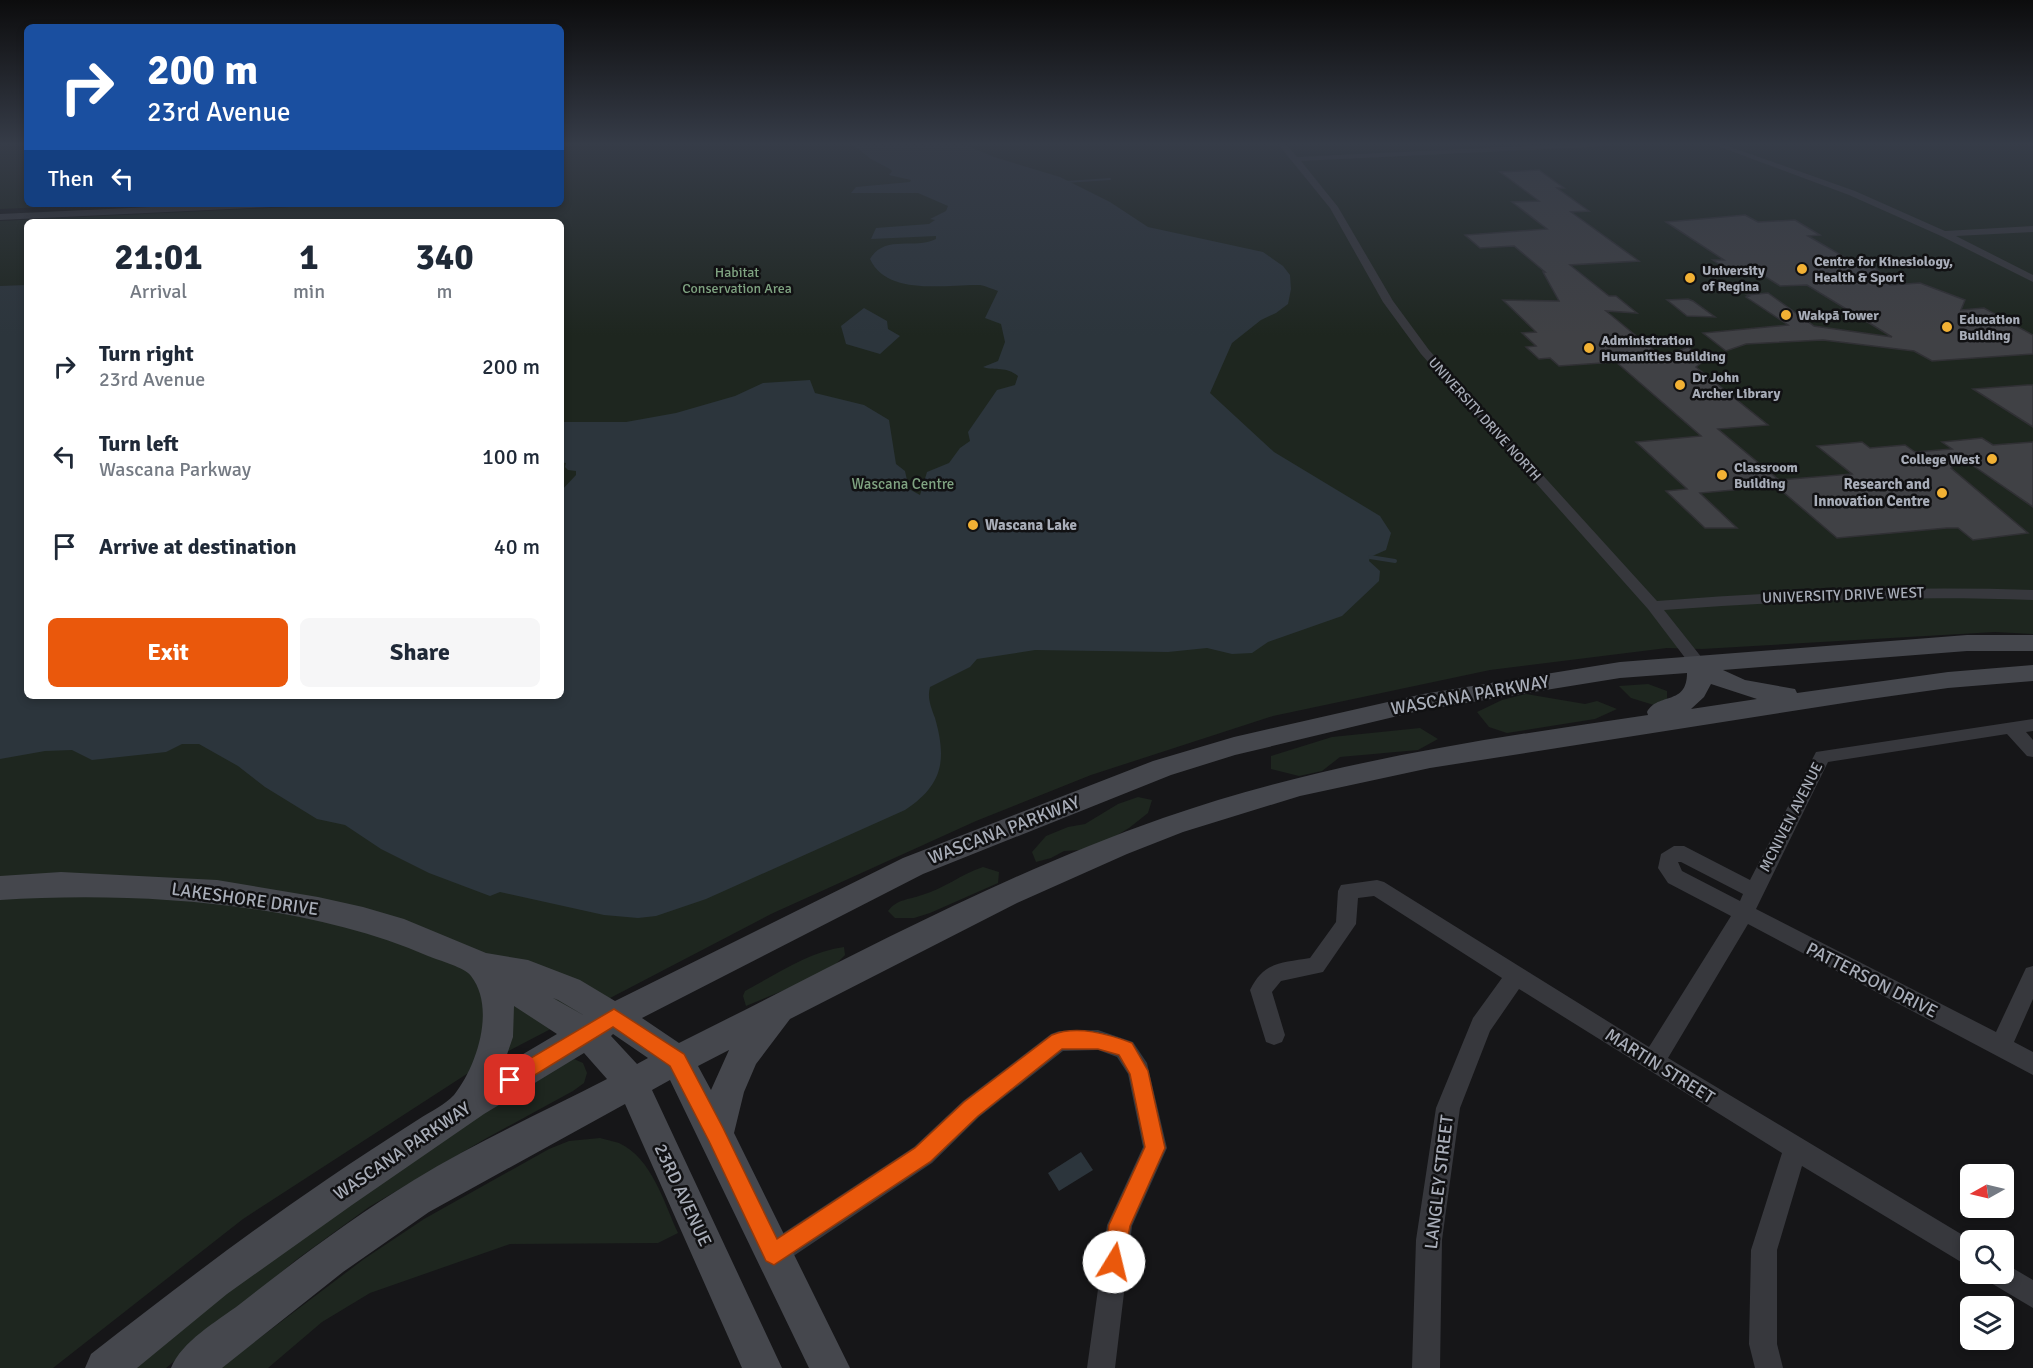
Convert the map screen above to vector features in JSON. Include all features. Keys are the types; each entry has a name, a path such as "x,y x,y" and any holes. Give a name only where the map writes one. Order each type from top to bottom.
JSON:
{"main road":[{"name":"WASCANA PARKWAY","path":"105,1368 214,1281 339,1192 465,1108 600,1025 913,866 1162,768 1234,746 1423,702 1620,670 1968,643 2033,643"},
{"path":"1698,663 1709,674 1724,683 1755,691 1817,699"},
{"path":"1563,736 1685,704 1696,691 1701,677 1698,663"},
{"path":"191,1368 320,1265 420,1196 631,1081 783,1008 996,900 1102,852 1174,824 1248,800 1320,781 1563,736 1992,675 2033,673"},
{"name":"LAKESHORE DRIVE","path":"0,888 61,884 217,892 363,919 404,932 480,964 558,1019 600,1025"},
{"path":"465,1108 488,1067 499,1020 497,995 480,964"},
{"path":"716,1134 727,1092 744,1054 783,1008"},
{"path":"600,1025 677,1060 716,1134 830,1368"},
{"name":"23RD AVENUE","path":"600,1025 631,1081 762,1368"}],"street":[{"path":"0,217 192,208"},
{"name":"UNIVERSITY DRIVE NORTH","path":"1334,208 1388,302 1425,352 1653,606 1698,663"},
{"path":"1885,208 1944,234 2033,279"},
{"path":"1944,234 2033,229"},
{"name":"UNIVERSITY DRIVE WEST","path":"1653,606 1713,600 1943,592 2033,595"},
{"name":"MCNIVEN AVENUE","path":"1653,1062 1743,914 1822,757 2033,725"},
{"path":"2011,727 2033,751"},
{"name":"PATTERSON DRIVE","path":"1754,891 1684,854 1674,854 1668,859 1668,868 1675,877 2033,1064"},
{"name":"MARTIN STREET","path":"1274,1035 1261,990 1275,973 1316,966 1346,924 1348,891 1377,888 1515,977 1960,1249"},
{"path":"2001,1046 2033,975"},
{"name":"LANGLEY STREET","path":"1426,1368 1429,1240 1448,1108 1481,1026 1515,977"},
{"path":"774,1254 922,1155 971,1109 1059,1041 1098,1040 1125,1049 1139,1071 1155,1148 1120,1225 1101,1368"},
{"path":"1770,1368 1763,1344 1764,1250 1795,1149"},
{"path":"2014,1282 2033,1294"}],"green space":[{"name":"Wascana Centre","path":"270,208 2033,208 2033,634 1995,632 1702,649 1667,648 1490,670 1273,716 1091,775 976,821 771,914 476,1068 243,1219 53,1368 0,1368 0,221 24,220 24,699 564,699 564,219 41,219"},
{"path":"1648,684 1667,691 1667,701 1657,706 1631,698 1619,686"},
{"path":"1526,694 1585,704 1597,701 1617,709 1595,719 1507,733 1489,727 1477,712 1502,700"},
{"path":"1420,728 1438,739 1418,750 1340,757 1322,771 1299,776 1271,769 1271,756 1332,737"},
{"path":"1138,797 1152,800 1148,813 1129,828 1102,844 1080,850 1064,851 1036,862 1032,852 1046,836 1068,827 1085,824 1118,804"},
{"path":"983,867 999,872 998,883 914,918 895,918 888,911 899,902 930,892"},
{"path":"844,947 845,955 828,972 746,1006 743,996 745,991 805,959"},
{"path":"574,1059 583,1063 587,1073 584,1083 573,1091 369,1207 296,1260 166,1368 128,1368 219,1294 392,1171 560,1065"},
{"path":"600,1138 619,1143 640,1159 656,1182 678,1233 658,1243 510,1244 370,1293 322,1322 268,1368 220,1368 364,1259 424,1219 549,1149 569,1141"}],"shaded area":[{"name":"Wascana Lake","path":"947,208 1119,208 1148,227 1263,252 1283,266 1290,275 1291,289 1288,304 1261,320 1232,343 1210,393 1274,452 1380,516 1391,533 1386,550 1370,557 1369,561 1380,571 1379,581 1342,616 1268,642 1252,653 1232,654 1207,648 1168,652 1035,650 977,659 970,667 930,687 929,699 939,733 941,759 934,781 918,801 905,810 706,899 656,916 638,918 604,915 500,892 490,896 429,873 381,849 345,825 317,819 265,787 238,766 199,744 182,744 166,752 92,760 72,750 45,751 0,759 0,286 24,285 24,699 564,699 564,488 576,475 576,471 565,467 564,422 626,422 676,413 735,396 763,383 810,380 815,393 864,405 889,420 896,464 905,471 909,489 920,495 927,472 949,463 960,448 970,441 968,432 997,390 1015,385 1018,376 1005,370 983,367 998,361 1005,342 1001,324 985,318 998,291 980,285 919,286 904,284 878,271 870,259 876,251 883,247 936,239 936,236 871,239 876,228 929,224 935,220 930,219 946,211"},
{"path":"864,308 887,321 888,329 900,336 880,354 846,344 841,326"},
{"path":"1081,1152 1093,1170 1059,1191 1048,1173"}],"building":[{"path":"1520,208 1585,208 1589,211 1571,212 1639,261 1570,265 1609,296 1616,296 1637,313 1606,311 1662,357 1688,347 1705,360 1696,367 1768,425 1718,429 1779,480 1852,474 1817,446 1862,442 1870,448 1905,445 1915,452 1952,449 1942,442 1982,438 1993,445 2033,442 2033,507 1959,456 1951,468 2028,533 1973,540 1958,528 1947,528 1837,538 1776,486 1700,493 1737,528 1705,528 1666,491 1687,489 1636,442 1701,436 1616,362 1559,366 1550,358 1539,359 1526,347 1536,346 1522,333 1536,332 1503,300 1559,301 1543,272 1545,272 1514,246 1480,248 1465,235 1547,229"},
{"path":"1745,215 1758,222 1795,220 1820,235 1808,236 1853,262 1875,267 1890,285 1920,283 1965,300 1961,310 1984,308 2033,335 2033,354 1932,361 1914,351 1823,340 1746,344 1726,351 1703,333 1788,325 1746,297 1768,293 1814,326 1892,337 1807,285 1780,286 1758,272 1732,273 1713,260 1724,260 1666,222"},
{"path":"1688,299 1715,317 1687,316 1667,300"},
{"path":"2027,385 2033,385 2033,427 1973,389"}],"waterway":[{"path":"1370,557 1395,561"}],"place":[{"name":"Centre for Kinesiology, Health & Sport","path":"1802,269"},
{"name":"University of Regina","path":"1690,278"},
{"name":"Wakpā Tower","path":"1786,315"},
{"name":"Education Building","path":"1947,327"},
{"name":"Administration Humanities Building","path":"1589,348"},
{"name":"Dr John Archer Library","path":"1680,385"},
{"name":"College West","path":"1992,459"},
{"name":"Classroom Building","path":"1722,475"},
{"name":"Research and Innovation Centre","path":"1942,493"},
{"name":"Wascana Lake","path":"973,525"}],"route":[{"path":"510,1080 614,1017 677,1060 774,1254 922,1155 971,1109 1059,1041 1098,1040 1125,1049 1139,1071 1155,1148 1120,1225 1114,1262"}],"park label":[{"name":"Habitat Conservation Area","path":"737,280"}]}
